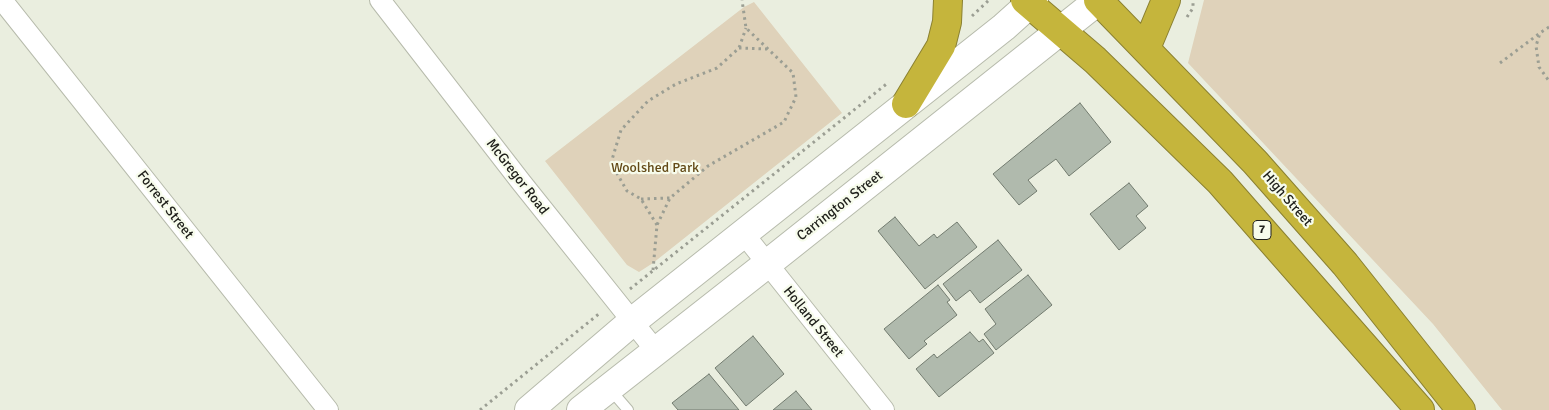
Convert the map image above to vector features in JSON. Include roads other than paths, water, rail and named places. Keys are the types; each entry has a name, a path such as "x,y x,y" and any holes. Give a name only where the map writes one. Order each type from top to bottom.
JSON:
{"highway":[{"path":"906,104 941,46 947,22 948,0"},
{"name":"High Street","path":"1098,0 1255,162 1351,272 1461,410"},
{"path":"1146,48 1166,0"},
{"name":"7","path":"1030,1 1095,60 1220,182 1420,410"}],"main road":[{"name":"Carrington Street","path":"581,410 1098,0"},
{"path":"529,410 633,321 1004,27 1030,1"}],"street":[{"name":"Forrest Street","path":"2,0 328,410"},
{"name":"McGregor Road","path":"380,0 521,182 656,351"},
{"name":"Holland Street","path":"743,233 884,410"}],"lane":[{"path":"608,387 628,410"}],"park label":[{"name":"Woolshed Park","path":"655,168"}]}
